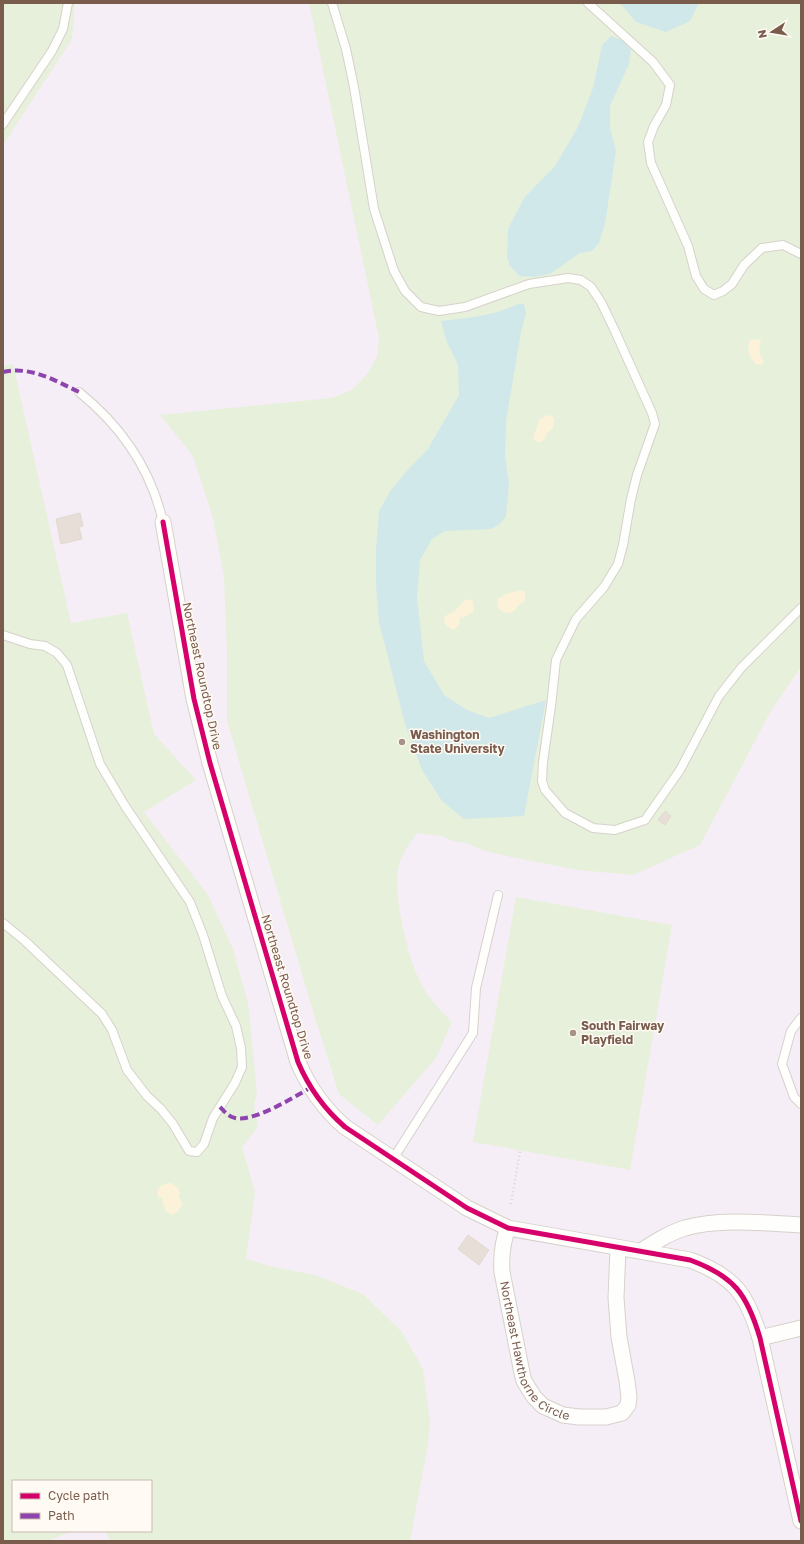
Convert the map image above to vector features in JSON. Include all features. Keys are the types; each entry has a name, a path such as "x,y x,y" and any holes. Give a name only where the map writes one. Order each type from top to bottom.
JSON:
{"street":[{"name":"Northeast Roundtop Drive","path":"163,522 194,699 214,776 298,1062 310,1088 331,1115 345,1127 467,1208 508,1228 690,1260 709,1267 726,1278 745,1298 753,1314 760,1338 801,1521"},
{"path":"641,1251 676,1232 698,1226 719,1223 801,1224"},
{"name":"Northeast Hawthorne Circle","path":"508,1228 504,1239 501,1261 502,1272 522,1373 528,1388 534,1397 543,1406 563,1415 594,1418 606,1417 622,1413 628,1405 629,1398 627,1380 618,1337 616,1298 618,1248"},
{"path":"760,1338 801,1328"}],"lane":[{"path":"3,124 52,51 63,29 68,3"},
{"path":"332,3 346,49 354,87 374,209 394,270 405,291 421,307 439,311 465,307 529,284 568,278 581,280 591,287 601,302 652,413 654,424 637,475 618,564 604,587 576,620 556,660 552,706 543,762 542,781 545,790 565,813 593,828 615,830 645,820 680,770 719,696 741,668 801,608"},
{"path":"588,3 653,62 670,85 666,105 654,126 648,142 651,163 688,246 696,276 704,289 714,294 723,291 732,284 744,265 762,248 783,244 801,254"},
{"name":"Northeast Roundtop Drive","path":"79,392 120,432 138,459 151,483 158,501 163,522"},
{"path":"3,635 30,644 45,646 57,653 67,665 100,764 125,806 190,902 203,935 222,996 236,1026 241,1048 242,1067 235,1083 213,1118 204,1144 197,1152 189,1151 173,1124 161,1109 147,1096 128,1070 112,1030 102,1014 25,941 3,923"},
{"path":"393,1159 473,1032 476,988 498,895"},
{"path":"801,1018 791,1031 782,1064 794,1097 801,1104"}],"path":[{"path":"510,1204 520,1151"}],"shaded area":[{"name":"Washington State University","path":"3,3 801,3 801,1541 3,1541"}],"green space":[{"path":"3,3 75,3 72,39 3,145"},
{"path":"309,3 801,3 801,667 772,709 700,845 633,875 578,870 511,857 482,850 466,843 453,841 442,836 417,833 404,853 399,865 397,877 400,911 408,949 420,981 432,1000 452,1022 436,1058 378,1125 339,1094 315,1018 227,721 227,654 224,577 213,518 193,456 160,415 332,398 352,390 367,374 377,357 379,338"},
{"path":"13,364 71,623 127,613 154,734 196,780 144,812 208,895 233,949 248,1003 257,1092 254,1105 258,1127 242,1147 255,1192 246,1259 273,1267 315,1275 363,1294 402,1332 423,1369 430,1421 428,1444 410,1541 110,1541 106,1532 152,1532 152,1480 12,1480 12,1532 70,1532 47,1541 3,1541 3,366"},
{"name":"South Fairway Playfield","path":"516,897 672,925 630,1170 473,1142"}],"sand":[{"path":"751,339 761,340 759,353 764,361 762,365 756,364 750,356 749,342"},
{"path":"547,415 554,418 553,427 547,433 545,439 541,442 536,442 533,438 539,420"},
{"path":"524,590 526,593 525,601 513,612 508,613 499,610 497,604 498,599 505,594"},
{"path":"468,599 473,601 474,611 467,616 460,618 460,624 454,630 448,627 444,622 445,616 455,611 464,601"},
{"path":"168,1183 177,1187 180,1194 178,1196 183,1204 177,1212 172,1215 165,1211 164,1204 162,1202 163,1197 159,1198 157,1192 161,1186"}],"water":[{"path":"620,3 699,3 690,21 666,32 636,22"},
{"path":"611,36 624,41 631,50 629,64 610,106 610,128 616,151 605,224 599,243 592,251 580,253 550,274 534,277 519,276 510,266 507,257 508,229 524,198 555,166 578,127 593,88 602,45"},
{"path":"518,304 524,304 526,313 521,332 506,421 505,456 509,484 506,516 500,524 491,529 445,531 432,539 420,560 417,598 424,661 444,695 467,710 489,718 546,700 524,816 464,819 442,801 422,770 405,724 379,622 376,585 376,549 379,511 391,490 428,449 459,395 458,365 446,340 441,321 490,314"}],"building":[{"path":"80,513 83,526 79,527 82,539 61,544 56,519"},
{"path":"665,811 671,816 665,825 658,820"},
{"path":"468,1235 489,1250 479,1265 458,1249"}],"marked path":[{"path":"3,372 23,371 42,375 79,392"},
{"path":"220,1107 232,1117 250,1117 272,1109 310,1088"}],"cycle path":[{"path":"163,522 194,699 210,763 298,1062 317,1097 345,1127 467,1208 508,1228 690,1260 705,1266 728,1280 737,1288 744,1298 760,1338 801,1521"}],"place":[{"name":"Washington State University","path":"402,742"},
{"name":"South Fairway Playfield","path":"573,1033"}]}
